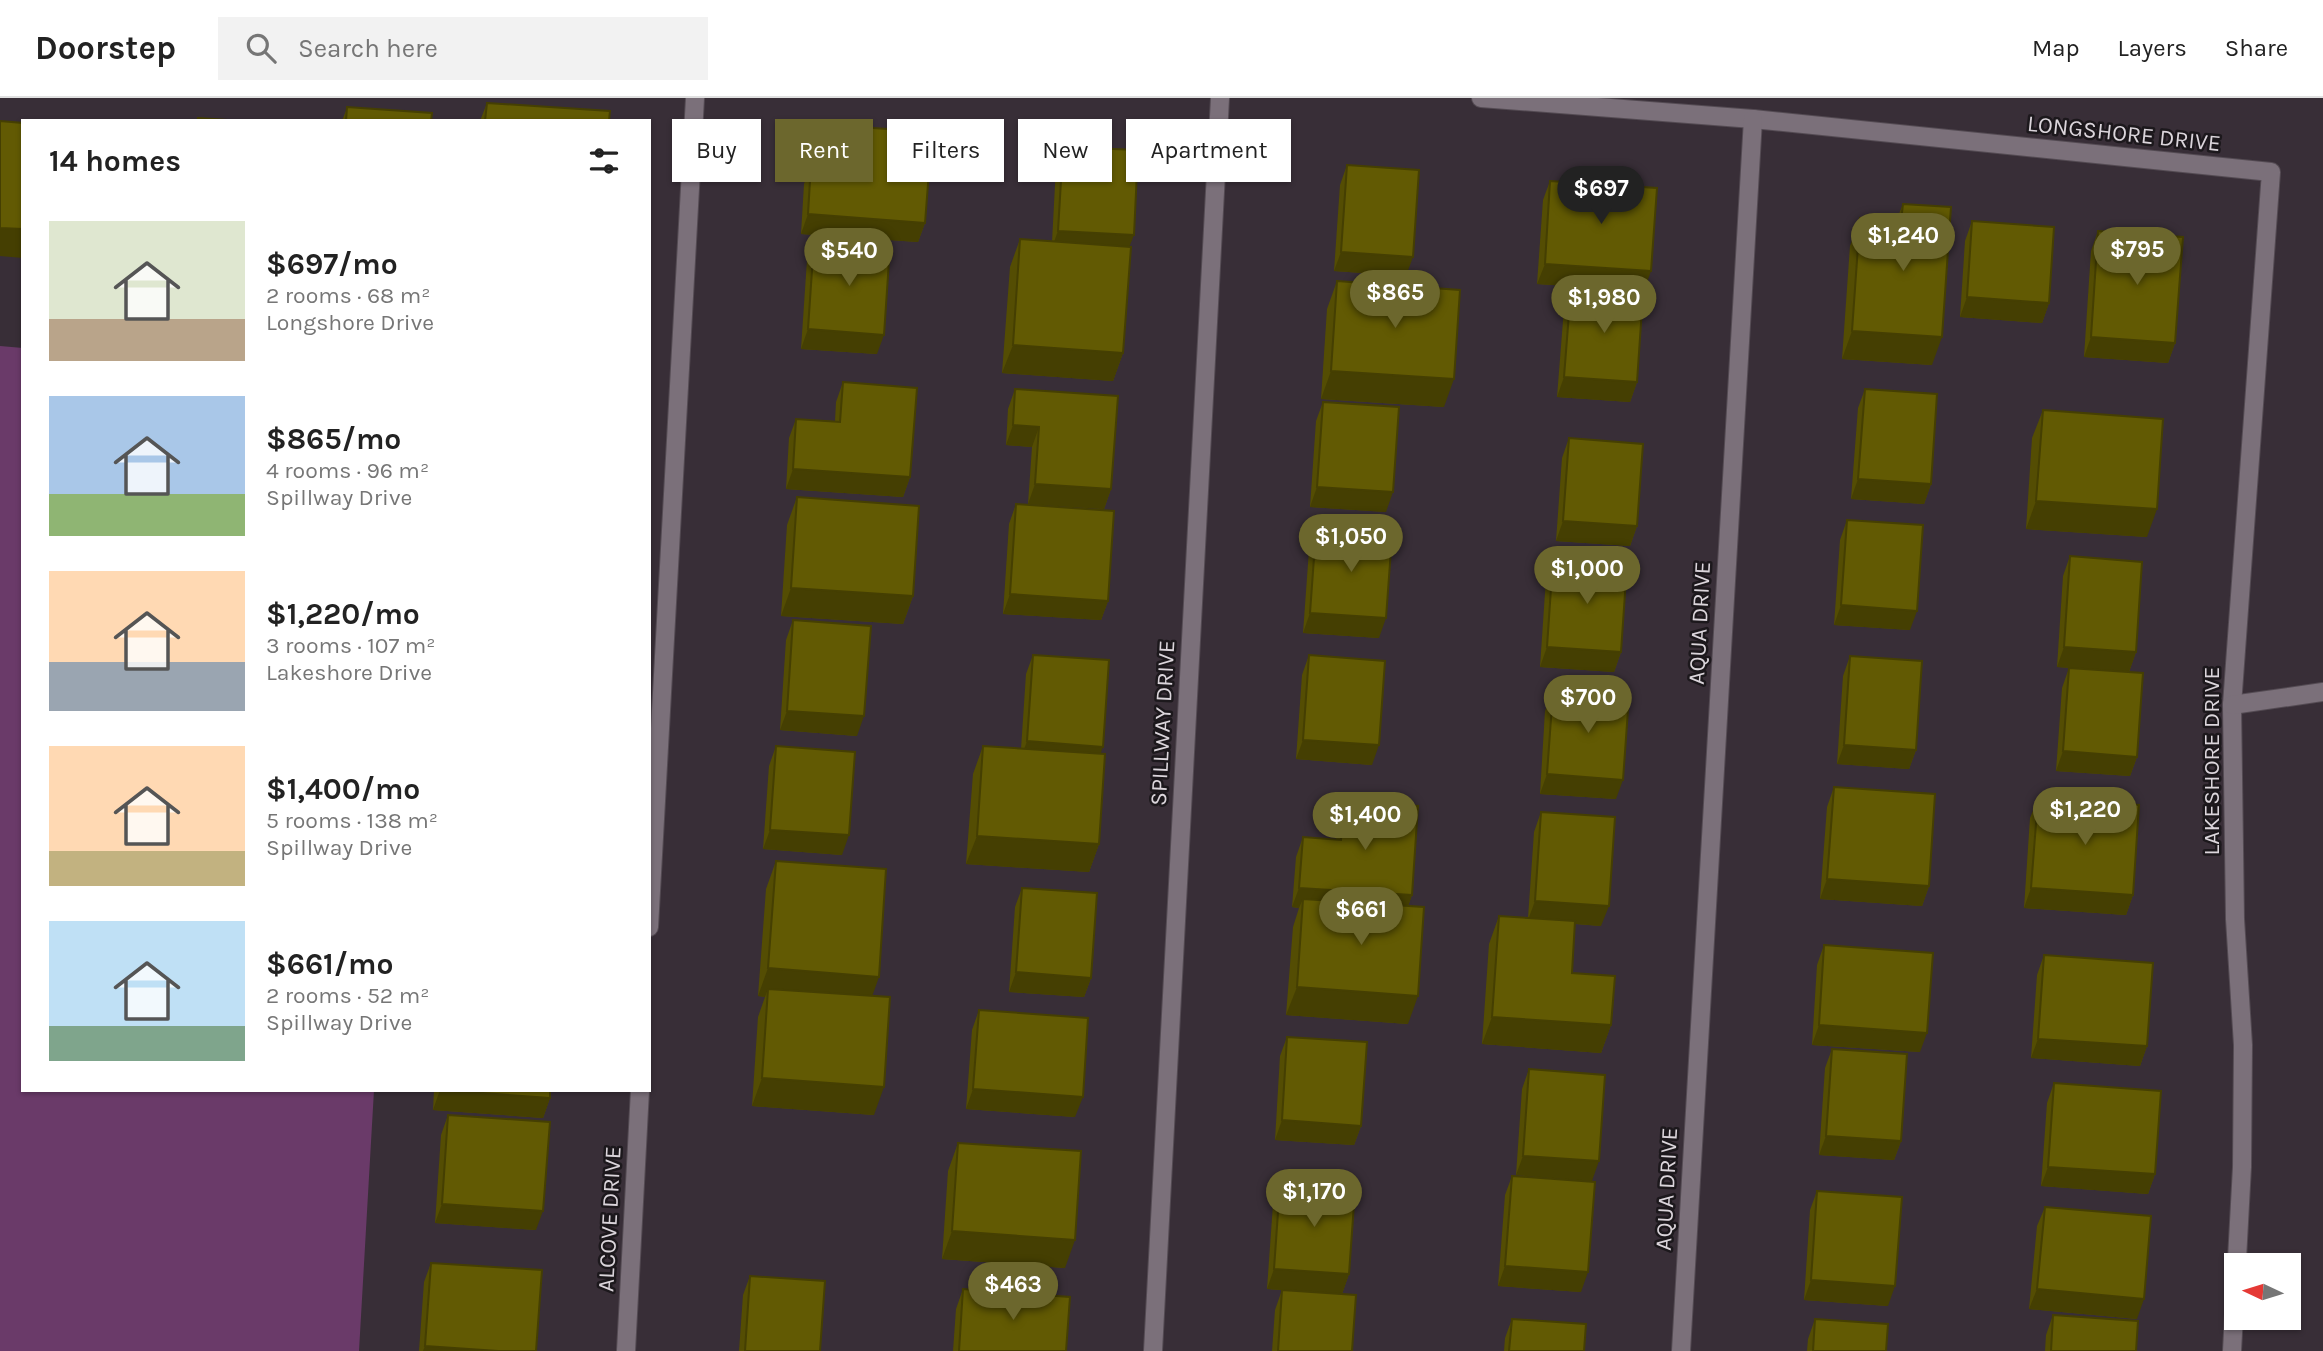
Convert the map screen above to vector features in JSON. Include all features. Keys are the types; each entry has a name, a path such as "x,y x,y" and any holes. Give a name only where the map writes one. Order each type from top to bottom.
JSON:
{"street":[{"path":"651,891 695,98"},
{"name":"SPILLWAY DRIVE","path":"1153,1351 1220,98"},
{"path":"1481,98 1753,119"},
{"name":"LONGSHORE DRIVE","path":"1753,119 2271,172"},
{"name":"AQUA DRIVE","path":"1681,1351 1753,119"},
{"name":"LAKESHORE DRIVE","path":"2232,1351 2242,1167 2243,1045 2235,919 2232,705 2271,172"},
{"path":"2232,705 2323,692"},
{"name":"ALCOVE DRIVE","path":"626,1351 640,1092"}],"shaded area":[{"path":"0,346 21,348 21,1092 374,1092 359,1351 0,1351"}],"building":[{"path":"487,103 610,111 609,119 485,119"},
{"path":"347,107 432,113 431,119 346,119"},
{"path":"0,121 21,123 21,229 0,228"},
{"path":"873,128 887,129 887,182 928,182 925,223 808,214 810,182 873,182"},
{"path":"1112,149 1126,150 1126,182 1136,182 1134,235 1058,231 1061,182 1112,182"},
{"path":"1347,165 1419,170 1413,257 1341,252"},
{"path":"1550,181 1657,188 1651,271 1545,264"},
{"path":"1903,204 1951,207 1942,337 1852,331 1860,218 1901,221"},
{"path":"1972,221 2054,227 2049,303 1967,297"},
{"path":"2098,231 2183,237 2175,343 2091,337"},
{"path":"1020,239 1131,247 1123,353 1013,345"},
{"path":"814,241 890,246 884,335 808,329"},
{"path":"1337,281 1460,290 1454,379 1331,371"},
{"path":"1571,288 1643,294 1637,382 1564,377"},
{"path":"843,382 917,388 910,477 793,469 796,419 840,422"},
{"path":"1015,389 1118,396 1111,489 1035,484 1039,427 1013,425"},
{"path":"1865,389 1937,394 1931,484 1858,479"},
{"path":"1323,402 1399,407 1393,492 1317,487"},
{"path":"2043,410 2163,419 2157,509 2036,501"},
{"path":"1569,438 1643,444 1637,526 1563,521"},
{"path":"797,497 919,506 913,596 791,588"},
{"path":"1016,504 1114,511 1108,601 1010,594"},
{"path":"1847,520 1923,525 1917,611 1841,605"},
{"path":"1316,530 1392,536 1386,618 1310,613"},
{"path":"2070,556 2142,562 2136,652 2064,647"},
{"path":"1553,559 1627,564 1621,652 1547,647"},
{"path":"793,620 871,626 864,716 787,711"},
{"path":"1033,655 1109,660 1103,747 1027,741"},
{"path":"1309,655 1385,661 1379,745 1303,740"},
{"path":"1850,656 1922,661 1916,750 1844,745"},
{"path":"2069,668 2143,673 2137,757 2063,751"},
{"path":"1553,691 1629,696 1623,780 1547,774"},
{"path":"776,746 855,752 849,835 770,830"},
{"path":"983,746 1105,754 1099,844 977,836"},
{"path":"1834,787 1935,794 1929,886 1827,879"},
{"path":"2038,798 2139,805 2133,895 2031,888"},
{"path":"1344,801 1418,806 1412,895 1299,888 1303,837 1341,840"},
{"path":"1541,812 1615,817 1609,906 1535,901"},
{"path":"776,861 886,869 879,977 768,968"},
{"path":"1022,888 1097,893 1091,978 1016,972"},
{"path":"1303,899 1424,907 1418,996 1297,987"},
{"path":"1499,916 1575,921 1572,973 1615,976 1611,1025 1492,1017"},
{"path":"1824,945 1933,953 1927,1033 1819,1025"},
{"path":"2044,955 2153,963 2147,1046 2038,1039"},
{"path":"768,989 890,997 884,1087 762,1078"},
{"path":"979,1010 1088,1018 1083,1097 973,1089"},
{"path":"1287,1037 1367,1042 1361,1126 1282,1120"},
{"path":"1832,1049 1907,1054 1901,1141 1826,1136"},
{"path":"1529,1069 1605,1075 1599,1161 1523,1156"},
{"path":"2054,1083 2161,1091 2155,1174 2048,1167"},
{"path":"468,1092 550,1092 550,1098"},
{"path":"448,1115 550,1122 543,1211 442,1204"},
{"path":"958,1143 1081,1151 1075,1240 952,1231"},
{"path":"1512,1176 1595,1182 1588,1272 1505,1266"},
{"path":"1280,1184 1355,1190 1349,1274 1274,1269"},
{"path":"1817,1191 1902,1197 1895,1286 1811,1280"},
{"path":"2045,1207 2151,1216 2144,1299 2037,1289"},
{"path":"431,1263 542,1270 536,1351 425,1346"},
{"path":"750,1276 825,1281 820,1351 745,1351"},
{"path":"963,1289 1070,1297 1066,1351 959,1351"},
{"path":"1282,1290 1356,1295 1352,1351 1278,1351"},
{"path":"2053,1315 2138,1321 2136,1351 2051,1351"},
{"path":"1512,1319 1586,1324 1584,1351 1509,1351"},
{"path":"1815,1319 1888,1324 1886,1351 1813,1351"}]}
